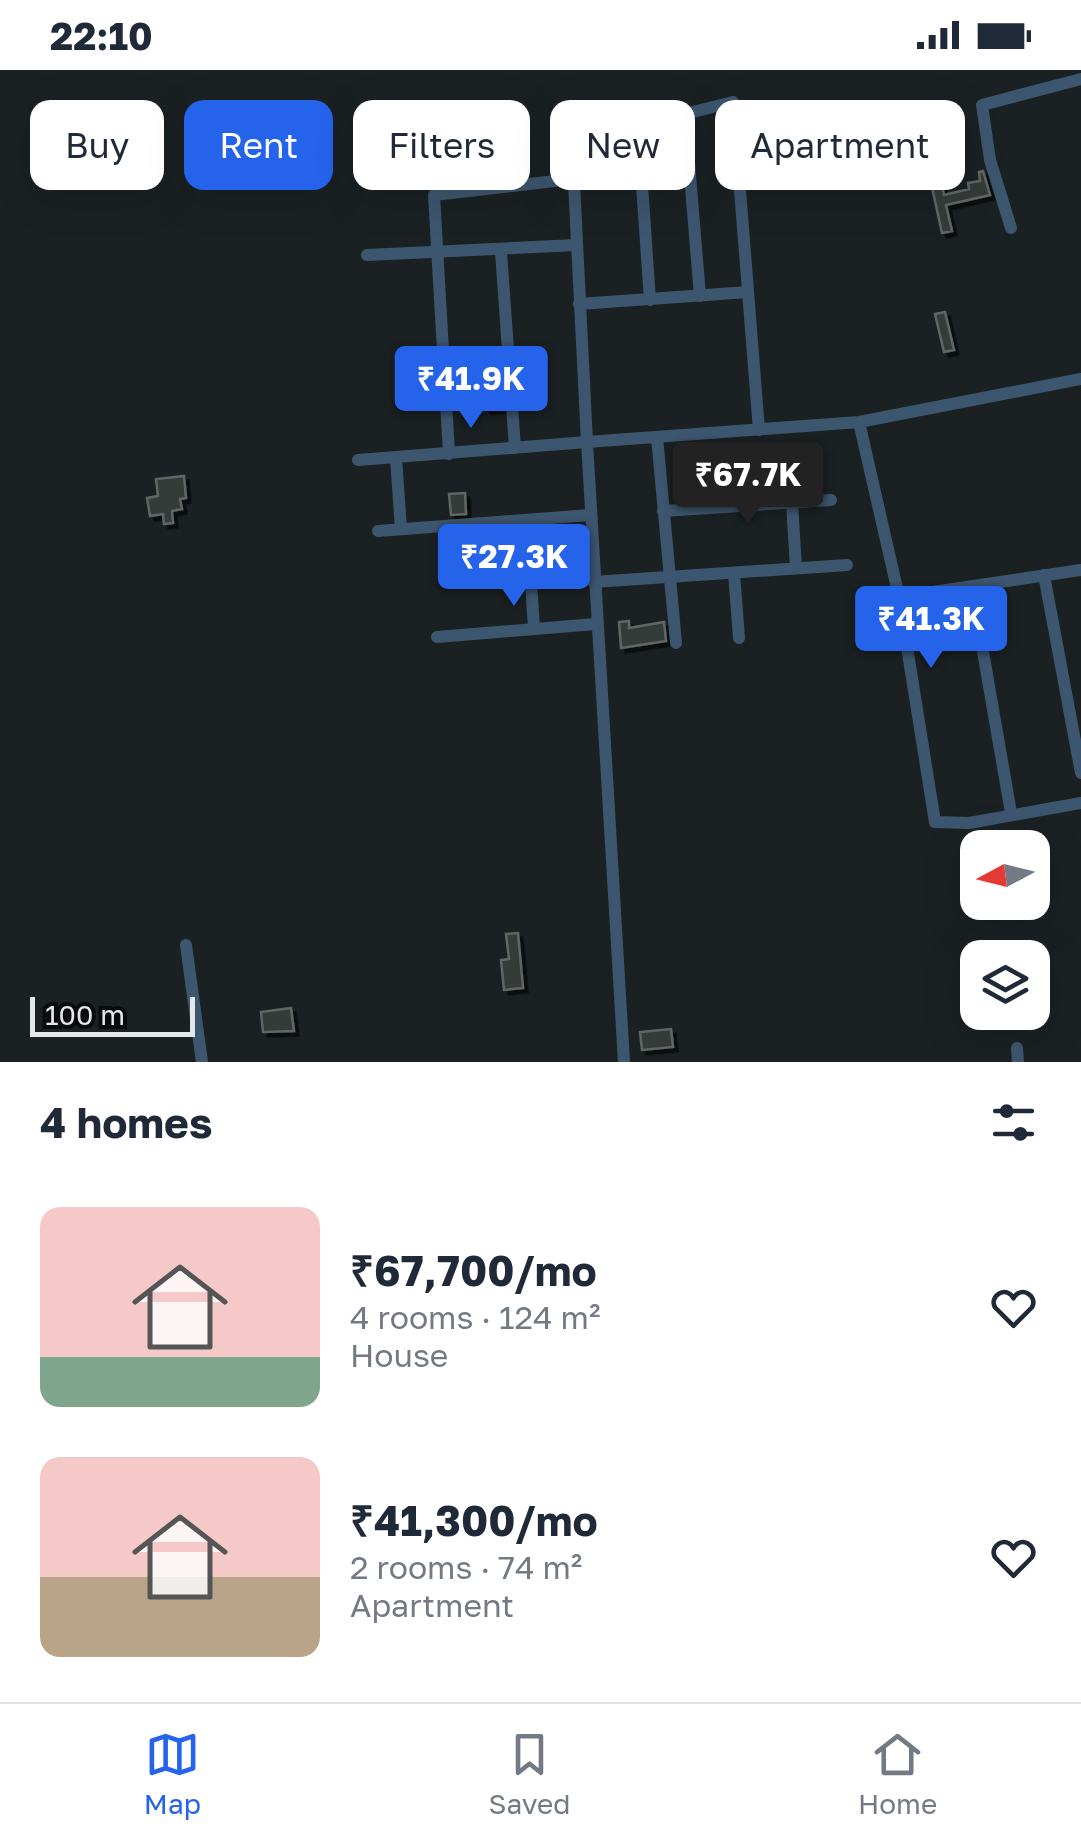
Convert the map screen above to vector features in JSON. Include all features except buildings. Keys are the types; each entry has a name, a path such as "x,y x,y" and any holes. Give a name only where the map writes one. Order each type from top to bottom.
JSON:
{"street":[{"path":"1011,228 990,160 982,104 1081,79"},
{"path":"695,113 734,102 759,430"},
{"path":"448,454 434,195 550,182"},
{"path":"573,190 595,624 624,1062"},
{"path":"642,190 650,300"},
{"path":"692,190 700,296"},
{"path":"367,255 502,252 576,245"},
{"path":"502,252 515,448"},
{"path":"579,304 748,292"},
{"path":"358,460 859,422 1081,379"},
{"path":"859,422 899,597 926,789 936,822 950,826 1081,803"},
{"path":"657,437 676,643"},
{"path":"396,458 401,529"},
{"path":"663,511 831,500"},
{"path":"792,503 796,568"},
{"path":"378,531 590,515"},
{"path":"528,520 534,629"},
{"path":"593,582 847,565"},
{"path":"899,597 1081,570"},
{"path":"734,572 740,638"},
{"path":"1044,575 1081,773"},
{"path":"972,588 1011,813"},
{"path":"437,637 595,624"},
{"path":"186,946 202,1062"}]}
